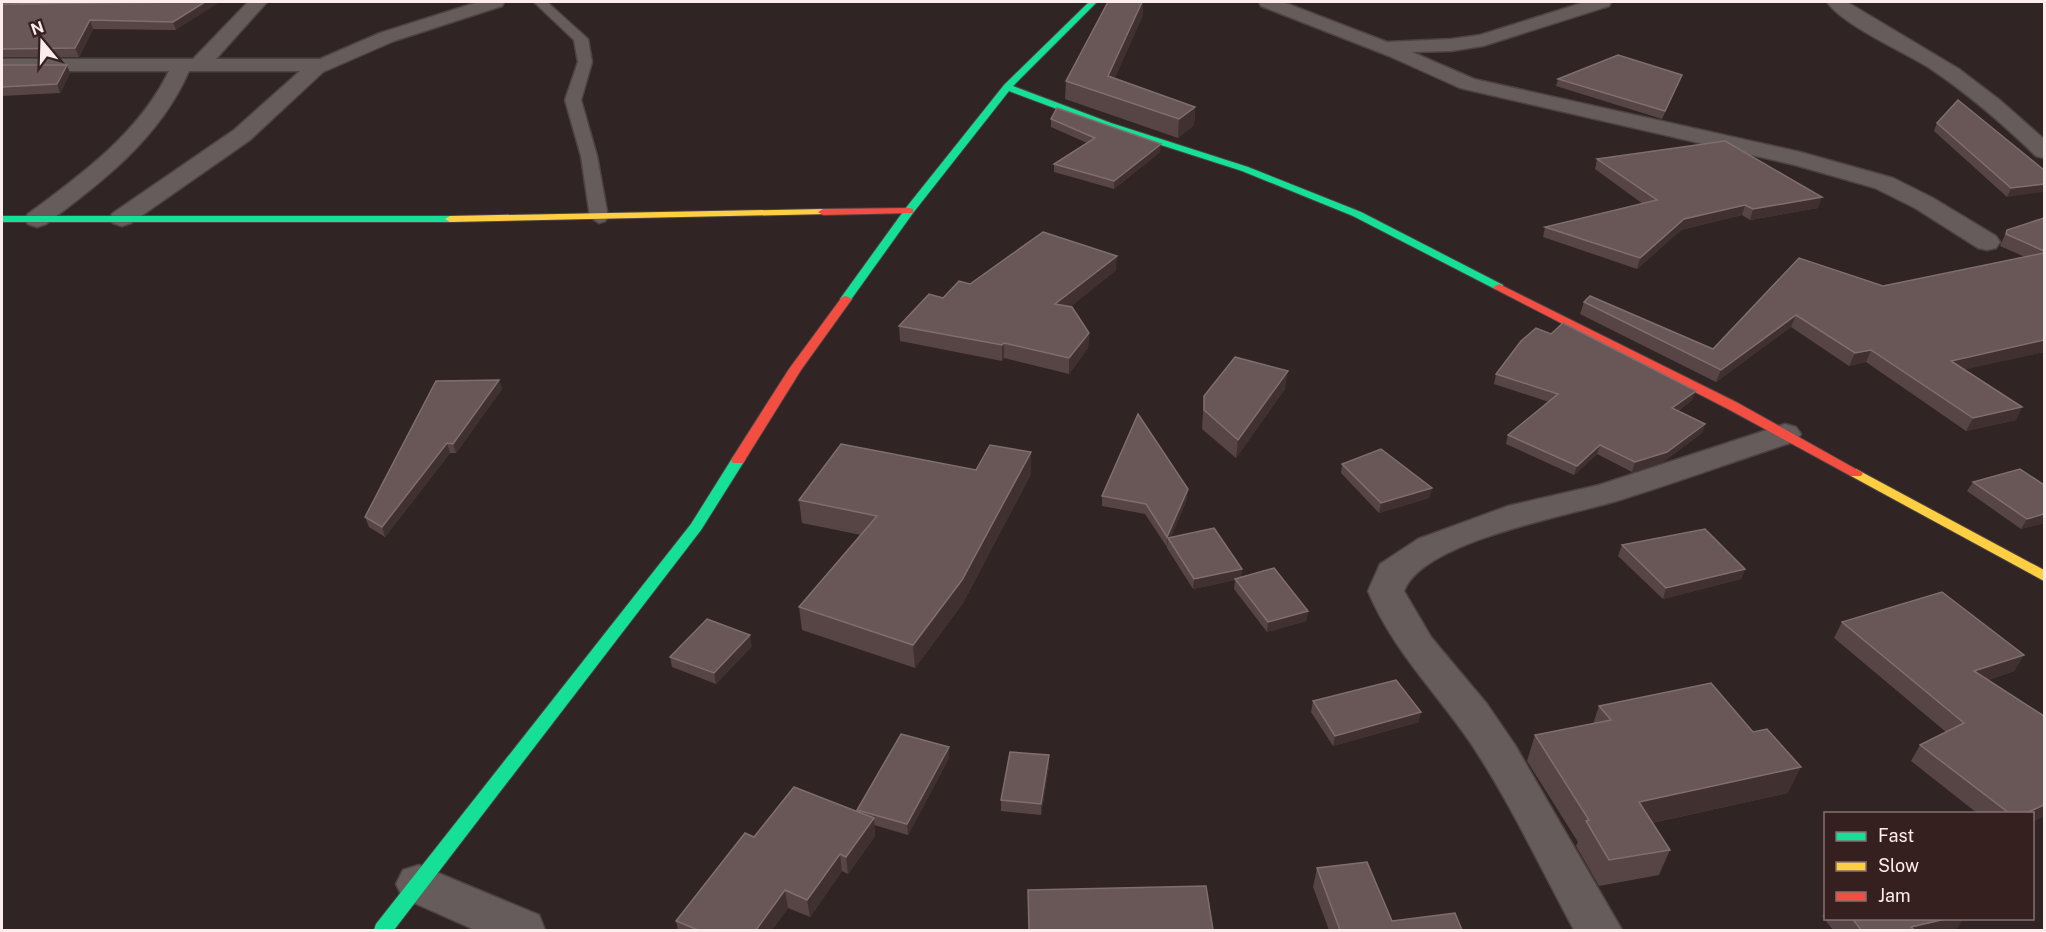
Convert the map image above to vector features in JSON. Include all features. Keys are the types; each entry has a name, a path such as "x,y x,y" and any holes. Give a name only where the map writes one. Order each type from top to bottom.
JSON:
{"street":[{"path":"106,4 188,2"},
{"path":"38,219 92,178 128,146 191,65 258,2"},
{"path":"122,218 242,135 285,94 324,65 387,37 495,2"},
{"path":"383,930 696,527 795,369 909,211 1006,87 1093,2"},
{"path":"1268,2 1381,46 1467,84 1696,134 1800,159 1884,183 1924,203 1987,242"},
{"path":"1381,46 1451,45 1483,40 1602,2"},
{"path":"1836,2 1858,19 1937,64 2000,109 2044,151"},
{"path":"2,65 324,65"},
{"path":"1006,87 1108,125 1245,169 1357,214 1785,434 2044,576"},
{"path":"2,219 380,220 909,211"},
{"path":"1598,930 1526,800 1484,732 1395,615 1386,591 1393,573 1431,547 1520,514 1608,493 1785,434"},
{"path":"419,884 522,930"}],"lane":[{"path":"540,2 581,39 585,62 576,83 573,100 589,156 599,217"}],"building":[{"path":"205,2 173,22 90,20 75,48 2,49 2,4"},
{"path":"1108,2 1142,2 1108,76 1195,107 1179,119 1066,81"},
{"path":"1618,55 1682,75 1665,111 1558,79"},
{"path":"2,65 67,65 57,84 2,87"},
{"path":"1958,100 2044,170 2044,184 2011,188 1937,123"},
{"path":"1057,108 1161,144 1114,181 1054,164 1095,138 1051,119"},
{"path":"1725,141 1822,197 1753,209 1745,205 1684,219 1640,258 1545,227 1657,200 1597,159"},
{"path":"2044,218 2044,251 2006,234 2007,230"},
{"path":"1043,232 1117,256 1055,304 1072,307 1089,333 1069,358 1004,343 1002,345 899,326 929,294 943,298 959,281 970,284"},
{"path":"2044,253 2044,340 1951,361 2022,407 1973,418 1871,350 1855,353 1796,315 1721,370 1584,302 1590,296 1713,349 1799,258 1883,286"},
{"path":"1563,323 1696,391 1672,408 1705,424 1667,452 1635,462 1600,445 1577,466 1508,435 1558,394 1496,374 1521,341 1536,328 1551,334"},
{"path":"1235,357 1288,371 1238,440 1204,410 1204,396"},
{"path":"499,380 453,444 447,443 382,527 365,517 436,381"},
{"path":"1138,414 1188,489 1167,537 1146,504 1102,496"},
{"path":"841,444 976,470 990,445 1031,452 962,580 913,645 799,607 877,516 799,500"},
{"path":"1381,449 1432,488 1381,503 1342,464"},
{"path":"2020,469 2044,485 2044,514 2027,519 1973,482"},
{"path":"1214,528 1242,569 1194,579 1168,538"},
{"path":"1705,529 1745,569 1666,588 1622,545"},
{"path":"1274,568 1308,611 1268,622 1235,579"},
{"path":"1942,592 2024,655 1974,671 2044,716 2044,805 2028,812 2008,812 1920,745 1964,723 1842,622"},
{"path":"707,619 750,635 714,673 670,657"},
{"path":"1396,680 1421,712 1335,736 1313,701"},
{"path":"1711,683 1753,732 1767,729 1801,767 1639,802 1670,850 1609,860 1586,821 1589,820 1535,735 1611,720 1599,706"},
{"path":"901,734 949,747 907,824 857,810"},
{"path":"1010,752 1049,755 1041,804 1001,800"},
{"path":"794,787 874,818 846,857 840,854 807,900 785,890 756,930 698,930 676,921 745,833 754,837"},
{"path":"1367,862 1392,921 1455,913 1462,930 1340,930 1317,868"},
{"path":"1206,886 1213,930 1029,930 1028,890"},
{"path":"1854,920 1941,920 1911,927 1914,930 1861,930"}],"traffic: fast":[{"path":"846,299 909,211 1007,87 1093,2"},
{"path":"1007,87 1108,125 1245,169 1357,214 1499,287"},
{"path":"2,219 450,219"},
{"path":"383,930 696,527 738,460"}],"traffic: slow":[{"path":"450,219 823,212"},
{"path":"1856,473 2044,576"}],"traffic: jam":[{"path":"823,212 909,211"},
{"path":"1499,287 1733,406 1856,473"},
{"path":"738,460 795,369 846,299"}]}
